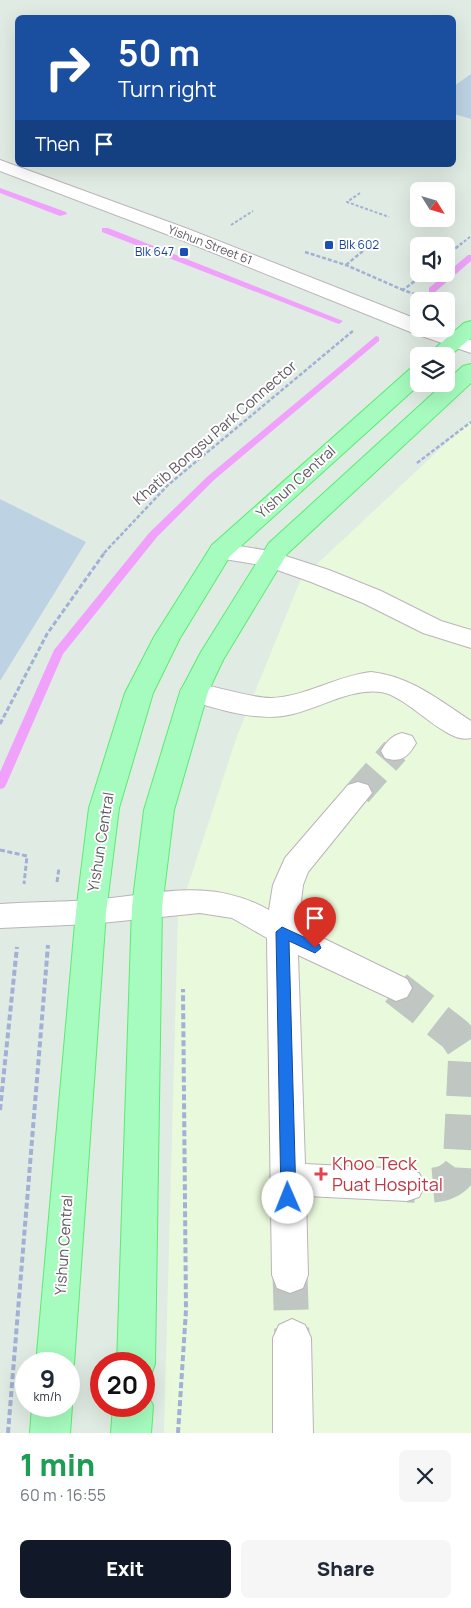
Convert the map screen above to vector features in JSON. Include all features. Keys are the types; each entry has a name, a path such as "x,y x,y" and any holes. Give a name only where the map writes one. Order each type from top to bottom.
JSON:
{"main road":[{"path":"448,347 464,333"},
{"path":"136,1352 147,907 159,810 194,692 210,659 270,559 284,543 471,371"},
{"name":"Yishun Central","path":"56,1352 91,912 104,808 140,693 167,637 221,551 410,381"},
{"path":"50,1433 51,1417"},
{"path":"131,1433 132,1417"}],"street":[{"path":"0,150 15,156"},
{"name":"Yishun Street 61","path":"0,165 387,308"},
{"name":"Yishun Street 61","path":"45,167 240,238 410,320"},
{"path":"118,210 135,200"},
{"path":"221,551 270,559 372,597 432,627 471,639"},
{"path":"194,692 253,706 280,707 341,688 372,681 381,682 398,686 464,730"},
{"path":"290,1275 282,932 288,885 296,866 358,793"},
{"path":"8,916 91,912 200,901 238,908 282,932 396,988"},
{"path":"288,1179 407,1185"},
{"path":"292,1338 293,1433"}],"path":[{"path":"360,193 346,202 389,217"},
{"path":"231,226 253,211"},
{"path":"455,249 471,236"},
{"path":"346,265 364,250"},
{"path":"410,292 403,290 414,282"},
{"name":"Khatib Bongsu Park Connector","path":"0,724 41,642 73,594 116,538 153,499 188,468 357,327"},
{"path":"0,850 27,856 8,916 0,1110"}],"shaded area":[{"path":"471,74 471,119 456,115 456,85"},
{"name":"Khoo Teck Puat Hospital","path":"471,420 471,1433 164,1433 178,916 237,736 301,579"},
{"path":"0,499 86,542 0,681"}],"waterway":[{"path":"0,190 63,214"},
{"path":"105,230 339,321"},
{"path":"432,290 471,257"},
{"path":"0,785 58,653 153,535 211,478 376,339"}],"tunnel":[{"path":"358,793 395,751"},
{"path":"396,988 456,1035 466,1050 460,1171 449,1181 436,1185 407,1185"},
{"path":"290,1275 292,1338"}],"place":[{"name":"Blk 602","path":"329,245"},
{"name":"Blk 647","path":"184,252"},
{"name":"Khoo Teck Puat Hospital","path":"321,1174"}],"route":[{"path":"288,1198 282,932 315,948"}]}
